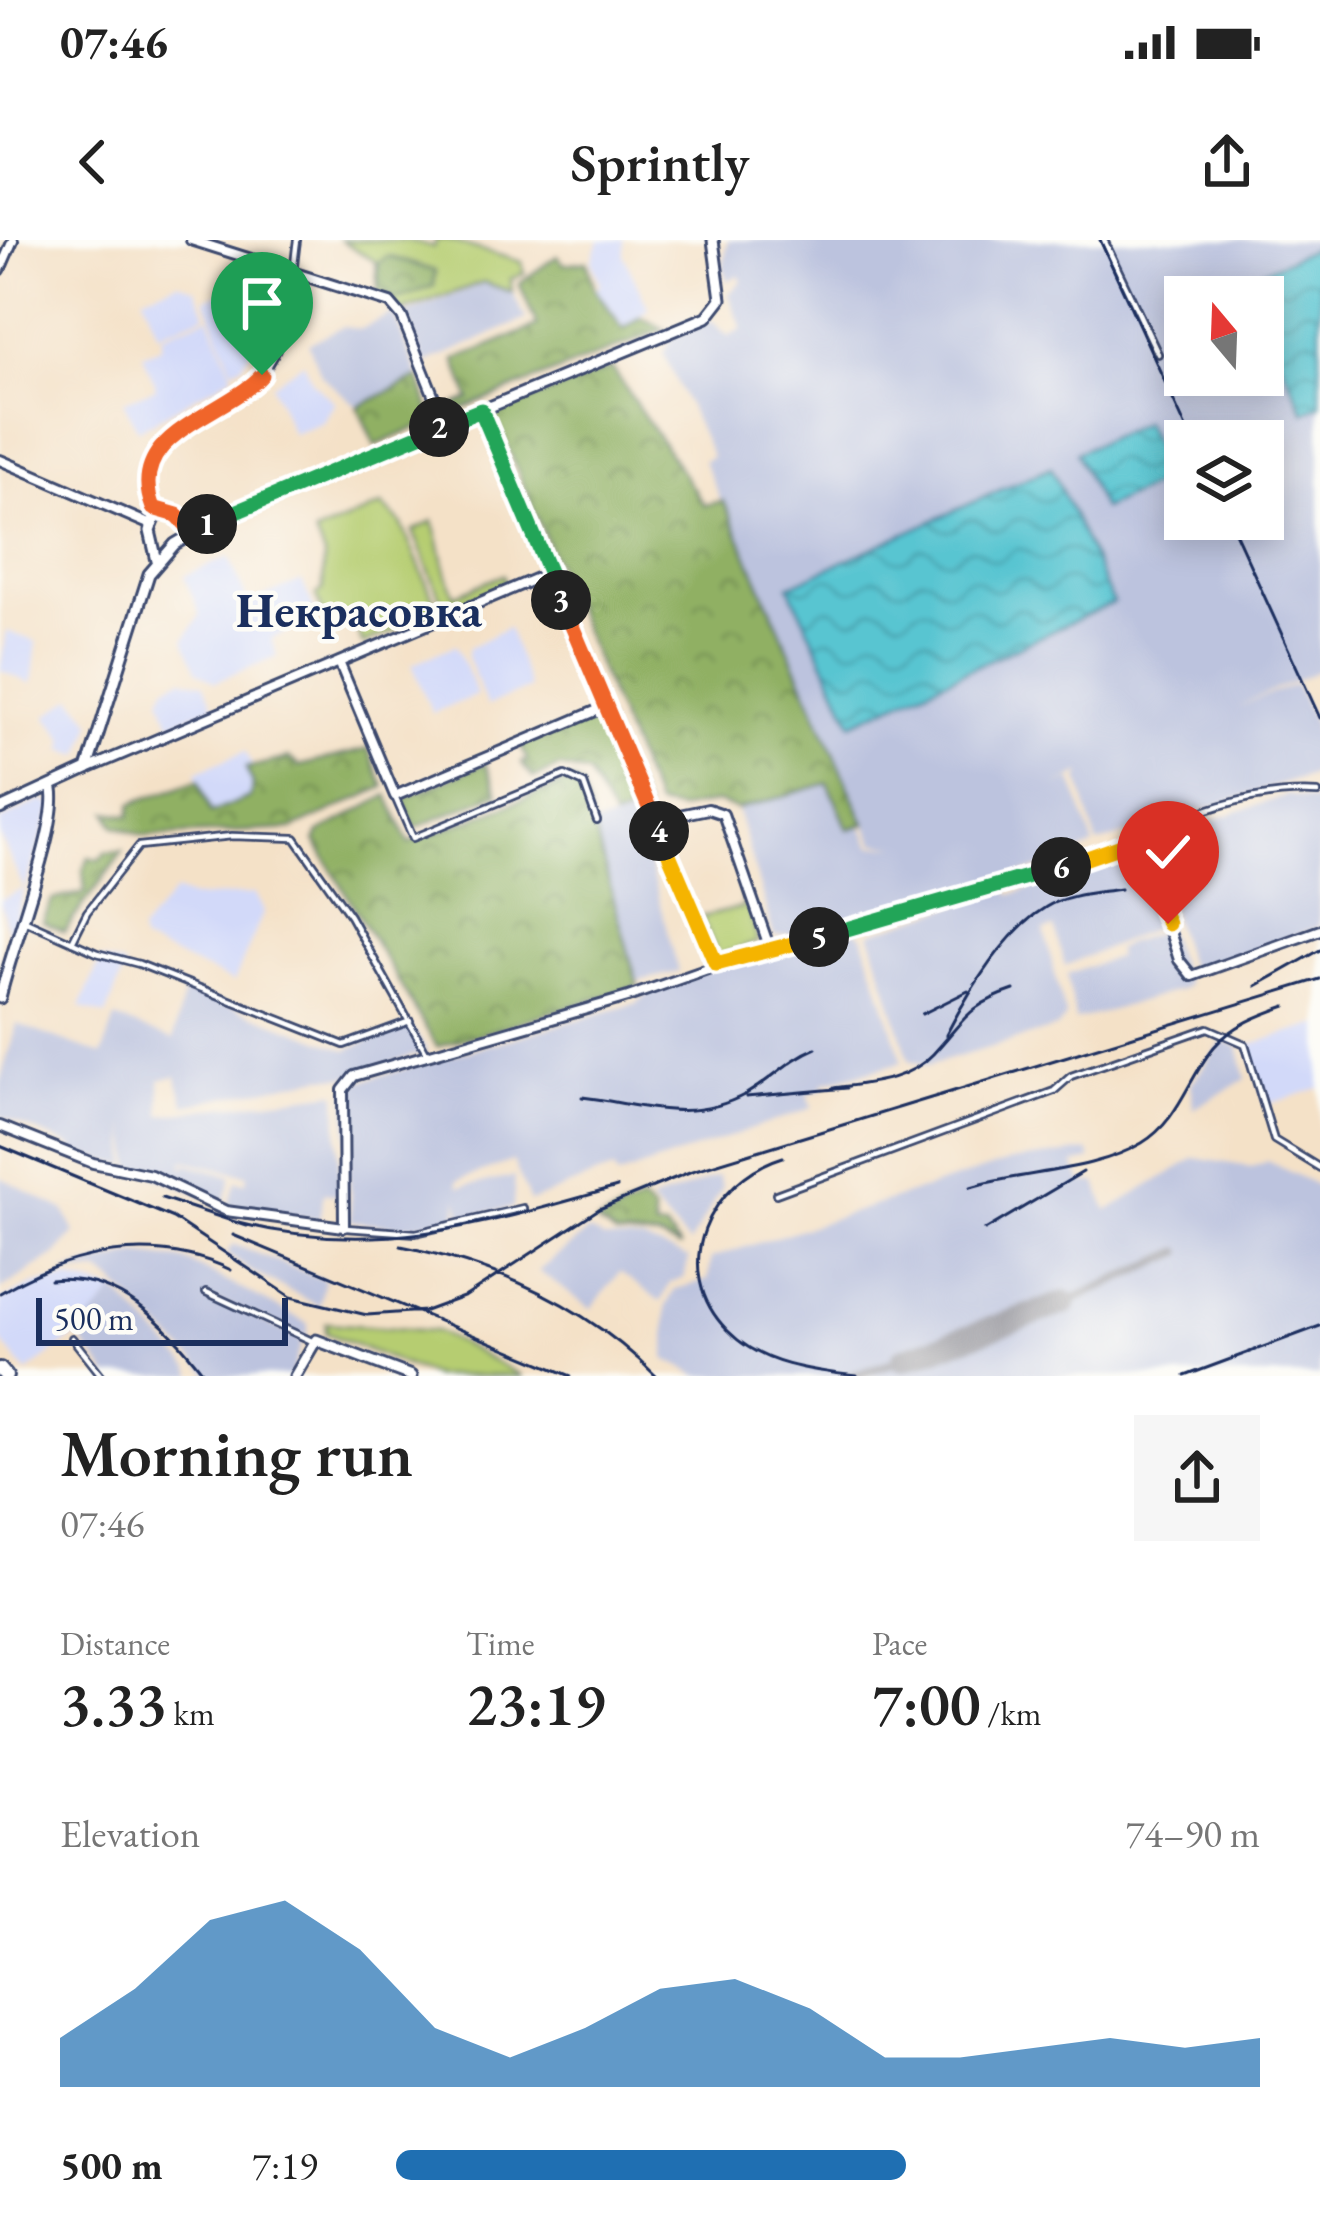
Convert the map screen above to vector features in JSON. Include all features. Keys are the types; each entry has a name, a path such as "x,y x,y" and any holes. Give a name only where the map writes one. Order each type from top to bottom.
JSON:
{"main road":[{"path":"153,568 177,542 210,523 717,310 722,293 713,240"},
{"path":"151,528 164,512 191,527 210,523"},
{"path":"177,542 182,522"},
{"path":"151,528 160,544 177,542"},
{"path":"2,809 87,770 158,556 151,528"},
{"path":"0,998 55,813 51,786"},
{"path":"295,1376 312,1342 411,1376"}],"street":[{"path":"0,270 13,240"},
{"path":"191,240 395,308 445,424"},
{"path":"0,460 151,528 151,465 164,441 239,396 266,370 284,332 298,240"},
{"path":"1105,240 1158,354"},
{"path":"481,410 716,964"},
{"path":"150,502 164,512"},
{"path":"87,770 549,573"},
{"path":"339,662 412,838 565,775 584,784 597,821"},
{"path":"395,796 605,707"},
{"path":"344,1227 346,1082 628,997 716,964 1010,884 1127,844 1158,828 1280,790 1318,793"},
{"path":"0,793 2,809"},
{"path":"654,820 708,809 724,814 770,949"},
{"path":"72,942 87,912 139,846 289,836 304,846 350,916 427,1054"},
{"path":"1127,844 1144,850 1188,974 1203,976 1320,930"},
{"path":"23,921 344,1045 410,1021"},
{"path":"776,1194 1054,1091 1071,1076 1208,1028 1245,1043 1274,1140 1320,1168"},
{"path":"0,1126 93,1163 151,1175 202,1202 248,1217 416,1233 523,1208"},
{"path":"206,1292 312,1342"},
{"path":"72,1338 102,1376"}],"shaded area":[{"path":"599,240 624,240 624,256 649,309 624,327 597,289 600,283 592,261"},
{"path":"728,240 1320,240 1320,670 1235,708 1296,684 1314,724 1320,772 1097,844 1079,779 1082,773 1053,787 1072,779 1094,846 1033,871 798,935 774,936 737,810 828,783 848,828 861,825 871,846 898,846 874,843 703,461 712,457 663,353 672,338 711,320 728,336 742,329 729,294 742,280 739,275 727,281 723,266"},
{"path":"178,282 196,289 206,314 158,334 143,296"},
{"path":"485,283 512,292 526,319 425,364 406,314"},
{"path":"231,289 256,341 242,365 232,369 205,299"},
{"path":"393,313 419,377 358,407 322,376 308,343 343,327 361,329"},
{"path":"209,316 233,375 138,430 123,401 156,388 143,354 161,347 162,335"},
{"path":"304,362 313,383 335,402 323,422 292,434 272,385"},
{"path":"229,557 248,603 302,581 318,619 271,639 277,656 215,682 197,671 184,640 200,615 184,576"},
{"path":"508,627 529,688 487,706 467,657 469,648"},
{"path":"7,631 37,642 32,684 0,670"},
{"path":"456,645 477,695 432,713 412,664"},
{"path":"183,678 204,684 214,706 170,724 161,697 167,685"},
{"path":"73,697 93,722 81,755 63,750 65,739 47,716"},
{"path":"246,751 252,765 246,768 253,785 250,797 211,813 196,772"},
{"path":"1288,795 1320,802 1319,927 1206,970 1190,971 1148,841"},
{"path":"42,800 53,805 9,937 0,900 24,889 0,836 0,821"},
{"path":"635,815 679,972 638,981 594,825"},
{"path":"1109,858 1109,863 1141,862 1161,925 1065,966 1054,928 1044,931 1066,1018 1057,1028 927,1066 909,1060 870,933 1006,889 1010,895 1032,888 1031,882"},
{"path":"175,891 193,898 255,894 264,911 234,982 142,942 140,932"},
{"path":"1166,929 1187,984 1183,989 1075,1021 1067,974 1117,957 1116,950 1127,943"},
{"path":"855,930 863,936 903,1062 823,1083 823,1090 808,1093 812,1108 617,1177 614,1170 595,1176 530,1202 513,1161 457,1181 458,1187 515,1177 513,1208 462,1217 458,1198 457,1217 404,1227 351,1221 346,1091 351,1084 637,1003 661,984"},
{"path":"101,959 125,966 106,1016 80,1007"},
{"path":"184,989 347,1050 409,1023 428,1051 347,1077 322,1077 185,1105 176,1076 160,1080 161,1115 337,1092 340,1196 324,1193 319,1220 228,1206 236,1181 246,1183 248,1175 183,1160 184,1171 186,1163 232,1176 224,1204 132,1167 126,1122 128,1166 71,1152 73,1147 0,1116 0,1081 17,1024 102,1055 115,1018 173,1040"},
{"path":"1320,1024 1320,1088 1266,1105 1248,1045"},
{"path":"1222,1042 1238,1046 1246,1079 1193,1109 1191,1084"},
{"path":"1088,1151 1092,1160 1074,1164 1082,1182 1097,1183 1107,1211 1195,1158 1252,1167 1268,1161 1320,1187 1320,1376 699,1376 666,1359 666,1306 675,1289 708,1280 711,1258 1011,1161"},
{"path":"718,1176 722,1188 689,1244 650,1202"},
{"path":"0,1177 65,1211 75,1233 55,1255 0,1290"},
{"path":"589,1231 604,1239 643,1241 689,1258 684,1278 670,1283 661,1302 620,1272 591,1309 538,1271"},
{"path":"233,1244 325,1280 319,1306 249,1270 227,1253"},
{"path":"138,1254 185,1260 308,1323 308,1338 205,1294 303,1340 291,1376 210,1376 110,1279 100,1273 60,1272"},
{"path":"68,1279 116,1291 77,1335 27,1372 0,1340 0,1301 35,1284"},
{"path":"116,1291 194,1376 109,1376 77,1335"}],"green space":[{"path":"341,240 406,240 434,247 436,240 448,240 522,262 524,273 511,279 512,292 483,282 401,312 378,293 376,262"},
{"path":"387,256 435,271 434,286 395,300 379,285 378,264"},
{"path":"557,256 564,264 587,261 594,287 623,329 641,317 664,329 446,416 443,410 470,399 455,360 537,326 519,283"},
{"path":"612,368 704,505 723,501 726,506 865,824 848,829 828,783 737,810 717,802 678,810 656,806 494,414"},
{"path":"419,377 433,421 375,446 358,407"},
{"path":"382,505 401,523 439,612 363,644 353,622 331,632 316,596 323,589 324,556 315,534"},
{"path":"433,521 454,595 503,575 506,583 445,610 413,531"},
{"path":"602,712 645,809 613,819 588,774 560,767 533,778 521,763 527,760 521,745"},
{"path":"368,749 384,787 292,829 145,836 115,826 108,812 130,816 132,803 199,780 211,813 250,797 253,784 246,768 289,758 299,766"},
{"path":"485,763 498,793 415,828 403,799"},
{"path":"573,780 582,786 638,986 437,1047 315,841 319,833 388,795 409,843"},
{"path":"123,851 64,932 43,922 52,900 85,892 83,870 89,857 99,860 105,852"},
{"path":"739,875 758,942 718,956 701,917 744,907"},
{"path":"642,1201 653,1212 655,1229 665,1229 681,1248 658,1238 617,1236 597,1223"},
{"path":"326,1323 436,1331 522,1376 433,1376 326,1333"}],"water":[{"path":"1320,245 1320,405 1304,412 1284,369 1284,276 1252,276"},
{"path":"1144,422 1164,465 1164,481 1102,509 1076,453"},
{"path":"1051,467 1113,603 852,723 789,586"}],"taxiway":[{"path":"1065,1303 1180,1252"},
{"path":"853,1376 903,1359"}],"runway":[{"path":"903,1359 1065,1303"}],"railway":[{"path":"1100,240 1182,420"},
{"path":"1239,540 1320,718"},
{"path":"946,1035 988,965 1031,918 1063,899 1120,889"},
{"path":"1256,986 1320,950"},
{"path":"0,1146 173,1218 291,1297 367,1315 425,1311 466,1296 599,1209 692,1171 1320,979"},
{"path":"834,1088 912,1070 976,1008 1014,990"},
{"path":"922,1014 968,991"},
{"path":"971,1187 1102,1160 1142,1143 1165,1123 1221,1039 1286,1006"},
{"path":"582,1097 665,1110 705,1109 746,1094 816,1048"},
{"path":"746,1097 847,1088"},
{"path":"783,1157 735,1185 717,1206 699,1255 700,1281 710,1307 728,1331 756,1352 806,1369 857,1376"},
{"path":"985,1230 1083,1172"},
{"path":"235,1222 286,1232 382,1237 474,1224 617,1187"},
{"path":"162,1198 247,1226"},
{"path":"233,1235 571,1376"},
{"path":"401,1246 472,1265 539,1292 600,1329 656,1376"},
{"path":"0,1293 55,1266 114,1252 173,1252 231,1270"},
{"path":"50,1280 98,1285 139,1306 206,1376"},
{"path":"1185,1376 1320,1326"}],"district":[{"name":"Некрасовка","path":"359,610"}],"route":[{"path":"262,375 239,396 170,436 158,449 149,472 153,508 177,515 188,527 204,525 481,410 716,964 1010,884 1127,844 1144,850 1168,924"}]}
